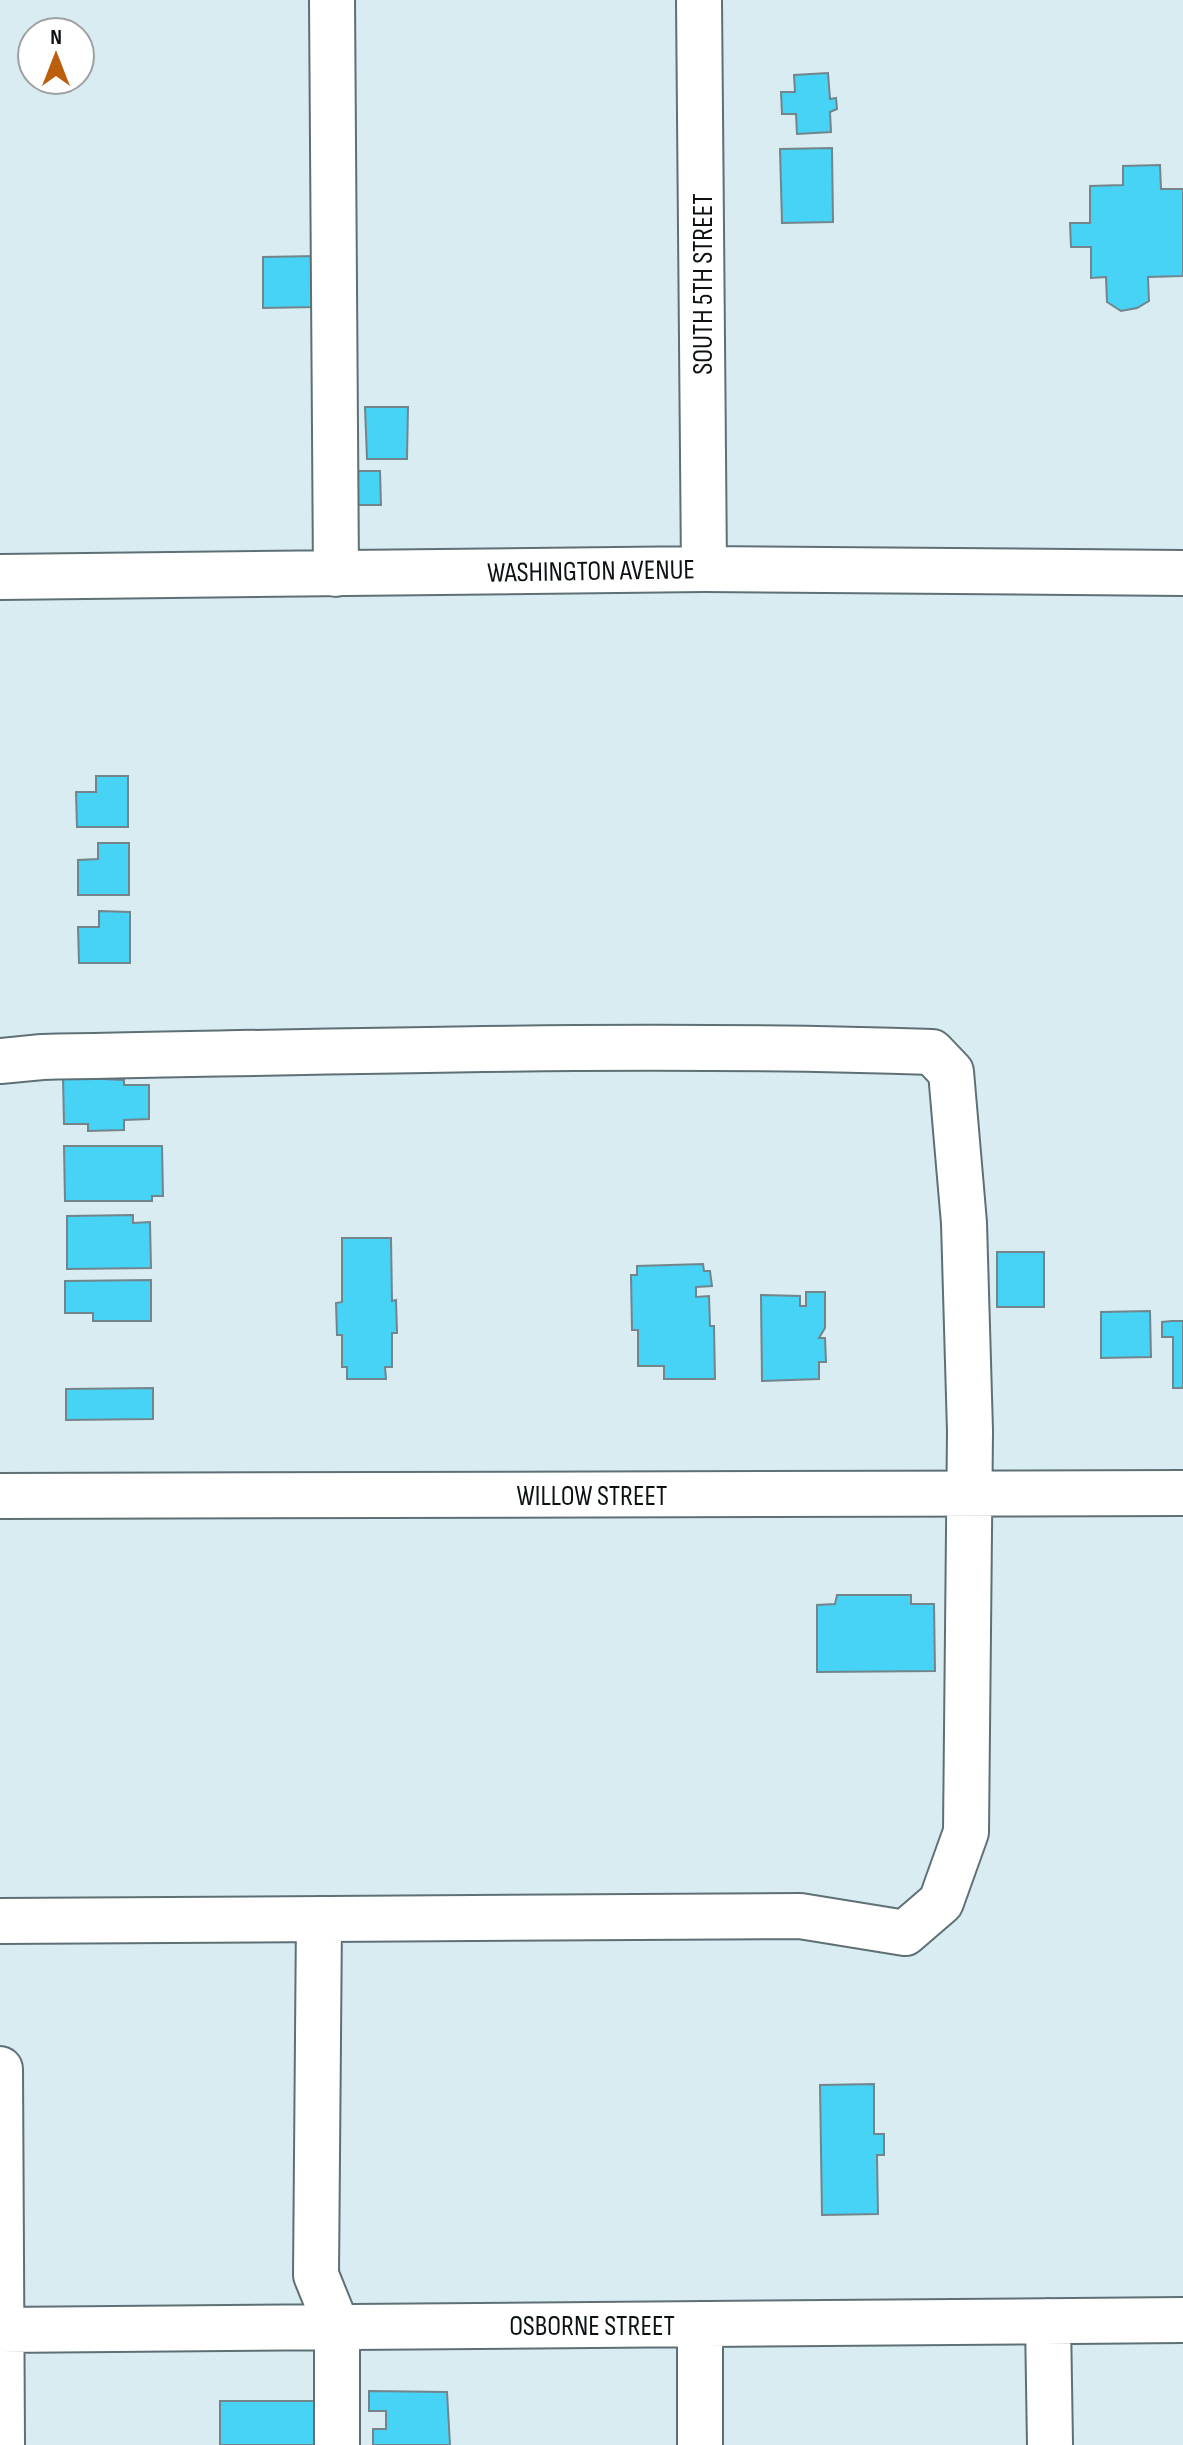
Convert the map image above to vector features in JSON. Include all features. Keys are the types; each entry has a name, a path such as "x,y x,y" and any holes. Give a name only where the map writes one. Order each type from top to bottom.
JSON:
{"street":[{"path":"332,0 336,574"},
{"name":"SOUTH 5TH STREET","path":"699,0 704,569"},
{"name":"WASHINGTON AVENUE","path":"0,577 704,569 1183,573"},
{"path":"0,1061 58,1057 505,1050 834,1049 932,1052 951,1072 963,1208 970,1431 966,1832 941,1902 905,1933 800,1916 0,1921"},
{"name":"WILLOW STREET","path":"0,1496 1183,1493"},
{"path":"319,1919 316,2275 337,2327 337,2445"},
{"path":"0,2069 2,2445"},
{"name":"OSBORNE STREET","path":"1,2330 1183,2320"},
{"path":"1048,2321 1050,2445"},
{"path":"700,2324 700,2445"}],"building":[{"path":"828,73 830,99 836,98 837,109 830,112 831,132 797,134 796,114 782,114 781,92 795,92 794,75"},
{"path":"832,148 833,222 782,223 780,149"},
{"path":"1160,165 1161,189 1183,189 1183,276 1148,277 1149,301 1137,308 1121,311 1107,302 1106,277 1091,278 1091,247 1071,247 1070,223 1090,223 1090,186 1123,185 1123,166"},
{"path":"315,256 315,307 263,308 263,257"},
{"path":"365,407 408,407 407,459 367,459"},
{"path":"349,471 380,471 381,505 349,505"},
{"path":"96,776 128,776 128,827 77,827 76,792 96,792"},
{"path":"98,843 129,843 129,895 78,895 78,860 98,859"},
{"path":"99,911 130,912 130,963 79,963 78,927 99,927"},
{"path":"63,1077 124,1080 124,1085 149,1085 149,1119 124,1120 124,1130 88,1131 88,1124 64,1124"},
{"path":"64,1146 162,1146 163,1196 152,1196 152,1201 65,1201"},
{"path":"133,1215 133,1223 150,1222 151,1268 67,1269 67,1216"},
{"path":"342,1238 391,1238 392,1301 396,1300 397,1333 392,1333 392,1367 385,1367 386,1379 347,1379 347,1367 342,1367 342,1335 337,1335 336,1303 342,1302"},
{"path":"997,1252 1044,1252 1044,1307 997,1307"},
{"path":"703,1264 704,1271 710,1271 712,1286 696,1287 696,1297 709,1296 710,1326 714,1326 715,1379 664,1379 664,1366 638,1366 638,1330 632,1330 631,1275 637,1275 637,1266"},
{"path":"151,1280 151,1321 93,1321 93,1313 65,1313 65,1281"},
{"path":"806,1292 825,1292 825,1328 819,1338 825,1338 826,1362 819,1362 819,1379 762,1381 761,1295 800,1296 800,1306 806,1306"},
{"path":"1150,1311 1151,1357 1101,1358 1101,1312"},
{"path":"1183,1321 1183,1388 1173,1388 1173,1337 1162,1337 1162,1322"},
{"path":"153,1388 153,1419 66,1420 66,1389"},
{"path":"837,1595 911,1595 911,1604 934,1604 935,1671 817,1672 817,1605 835,1604"},
{"path":"874,2084 874,2134 884,2134 884,2155 877,2155 878,2214 822,2215 820,2085"},
{"path":"369,2391 447,2392 450,2445 373,2445 373,2429 386,2429 386,2411 369,2411"},
{"path":"220,2401 326,2401 326,2445 220,2445"}]}
